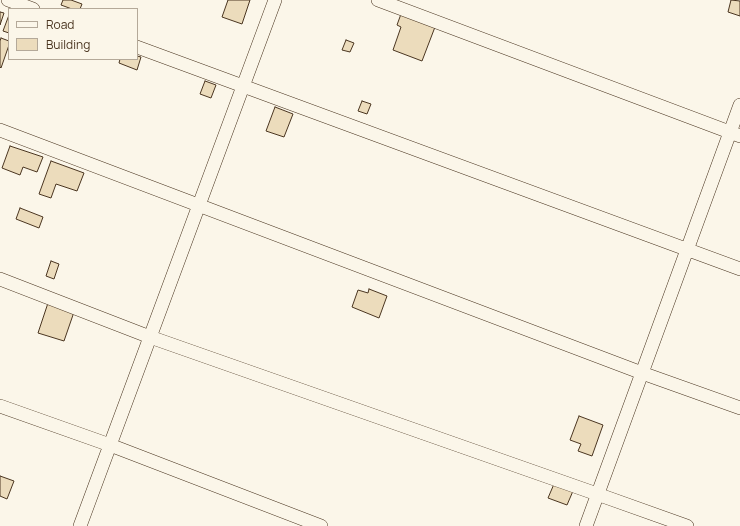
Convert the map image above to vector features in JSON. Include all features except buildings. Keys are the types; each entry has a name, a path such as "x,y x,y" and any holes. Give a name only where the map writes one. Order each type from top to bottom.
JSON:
{"street":[{"path":"8,0 30,8"},
{"path":"80,526 275,0"},
{"path":"378,0 735,134"},
{"path":"138,47 740,269"},
{"path":"586,526 687,250 735,134 740,105"},
{"path":"0,130 642,373 740,408"},
{"path":"0,279 150,337 688,526"},
{"path":"0,406 110,445 321,526"}]}
